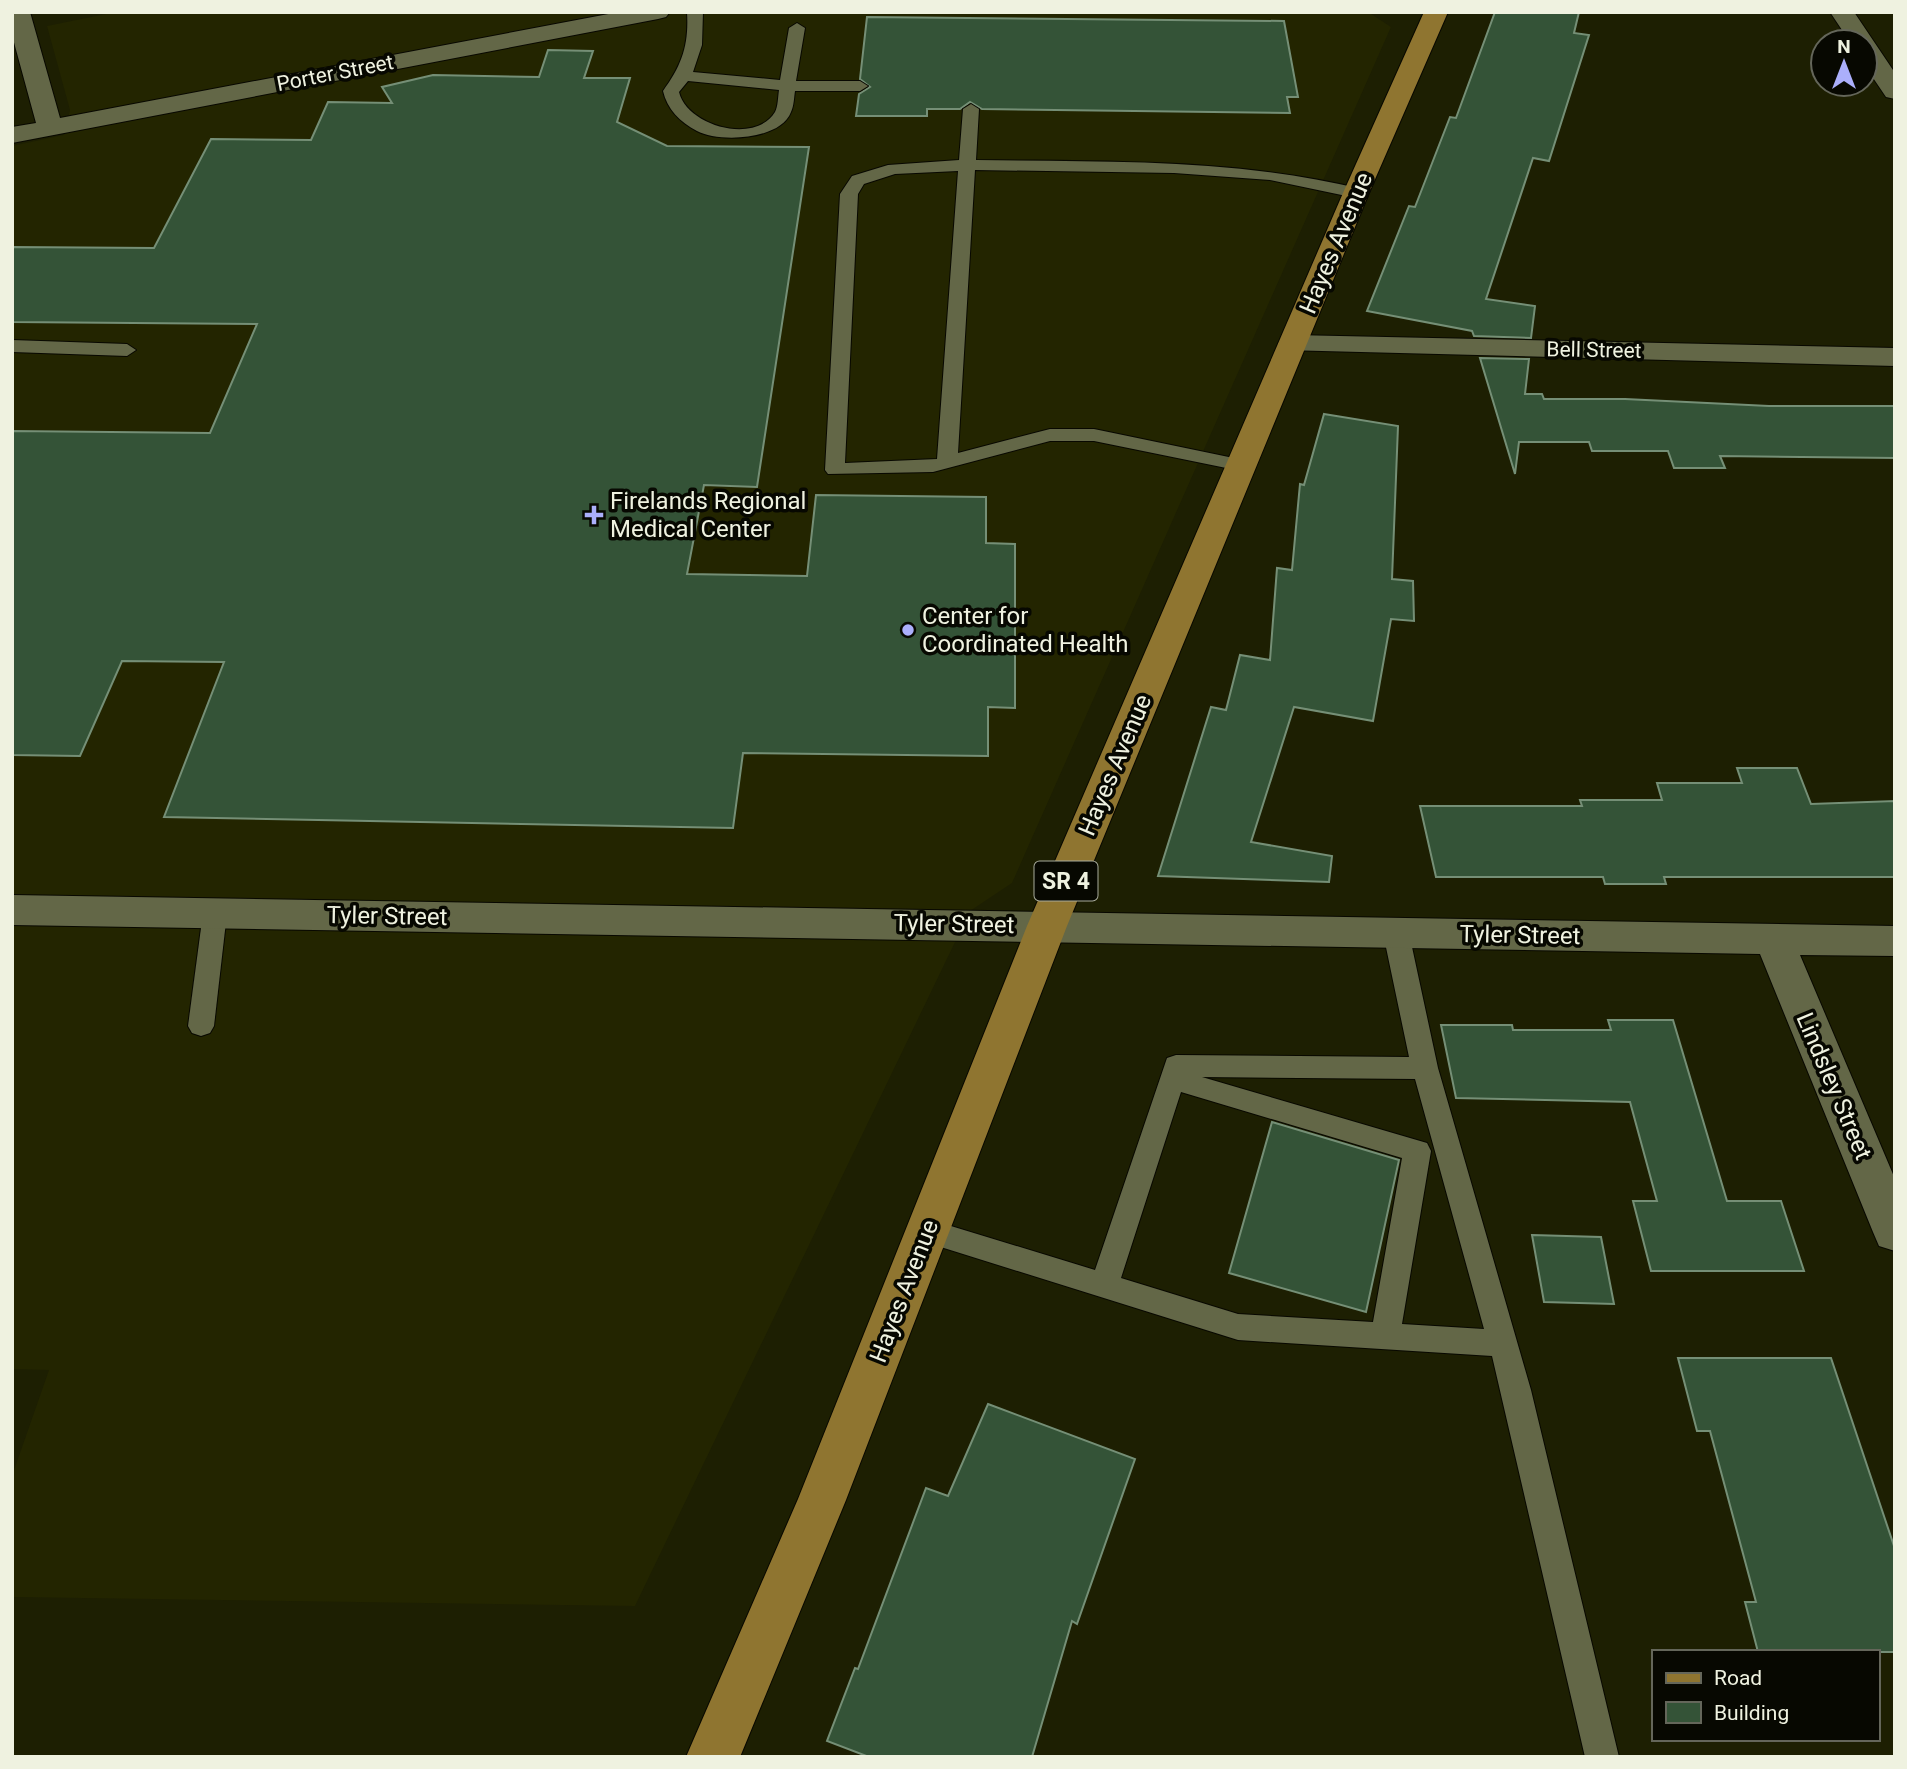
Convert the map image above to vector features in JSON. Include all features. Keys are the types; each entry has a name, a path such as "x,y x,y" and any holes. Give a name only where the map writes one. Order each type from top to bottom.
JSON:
{"main road":[{"name":"Hayes Avenue","path":"713,1757 822,1500 1048,926 1356,193 1435,12"}],"street":[{"path":"18,12 50,128"},
{"name":"Porter Street","path":"12,135 658,12"},
{"path":"1842,12 1853,28"},
{"path":"1879,68 1895,92"},
{"name":"Bell Street","path":"1293,344 1895,357"},
{"name":"Tyler Street","path":"12,910 1895,941"},
{"name":"Lindsley Street","path":"1773,940 1895,1232"}],"lane":[{"path":"695,12 697,35 686,76 671,91 674,105 703,128 734,134 767,127 783,113 797,28"},
{"path":"686,76 789,86 860,86"},
{"path":"947,463 971,109"},
{"path":"1241,465 1094,435 1050,435 947,463 903,468 835,470 849,194 858,180 894,169 968,165 1221,170 1270,175 1356,193"},
{"path":"12,346 127,349"},
{"path":"201,1026 215,913"},
{"path":"1396,933 1425,1068 1503,1343 1602,1757"},
{"path":"1104,1286 1176,1066 1425,1068"},
{"path":"1172,1079 1416,1152 1447,1143"},
{"path":"1385,1336 1416,1152"},
{"path":"928,1231 1238,1327 1503,1343"}],"shaded area":[{"name":"Firelands Regional Medical Center","path":"116,12 1368,12 1391,27 1012,883 970,911 635,1606 12,1597 12,1476 49,1370 12,1369 12,146 64,135 70,110 47,26"}],"building":[{"path":"1495,12 1579,12 1574,33 1589,35 1549,161 1533,158 1486,299 1535,306 1531,338 1474,336 1472,331 1367,311 1409,206 1415,207 1450,117 1456,118"},
{"path":"867,17 1284,21 1298,97 1287,97 1290,113 982,109 970,102 960,109 927,109 927,116 856,116 859,94 870,87 860,79"},
{"name":"Firelands Regional Medical Center","path":"548,50 593,51 584,78 630,78 617,122 667,146 809,147 757,487 704,485 687,574 807,576 816,495 986,497 986,543 1015,544 1015,708 988,707 988,756 743,753 733,828 164,817 224,662 122,661 80,756 12,755 12,431 210,433 257,324 12,322 12,247 154,248 211,139 311,140 328,102 392,103 382,87 433,75 539,77"},
{"path":"1480,358 1529,359 1525,394 1542,394 1544,399 1625,399 1769,406 1895,406 1895,458 1720,456 1725,468 1674,468 1668,451 1592,451 1589,442 1519,442 1515,474"},
{"path":"1324,414 1398,426 1392,579 1413,581 1414,621 1391,619 1373,721 1294,707 1251,842 1332,856 1329,882 1158,876 1211,707 1226,710 1240,655 1270,660 1277,568 1292,570 1300,484 1304,485"},
{"path":"1737,768 1797,768 1811,804 1895,801 1895,877 1664,877 1666,884 1605,884 1603,877 1436,877 1420,806 1582,806 1580,800 1662,800 1657,783 1742,783"},
{"path":"1608,1020 1673,1020 1727,1201 1781,1201 1804,1271 1651,1271 1633,1201 1657,1201 1630,1102 1456,1098 1441,1025 1512,1025 1513,1030 1611,1030"},
{"path":"1272,1122 1399,1160 1366,1312 1229,1273"},
{"path":"1532,1235 1601,1237 1614,1304 1544,1302"},
{"path":"1678,1358 1831,1358 1895,1549 1895,1652 1757,1650 1745,1602 1756,1602 1710,1431 1697,1431"},
{"path":"988,1404 1135,1459 1077,1624 1072,1621 1032,1757 869,1757 827,1741 855,1668 858,1669 926,1488 948,1496"}],"place":[{"name":"Firelands Regional Medical Center","path":"594,515"},
{"name":"Center for Coordinated Health","path":"908,630"}]}
